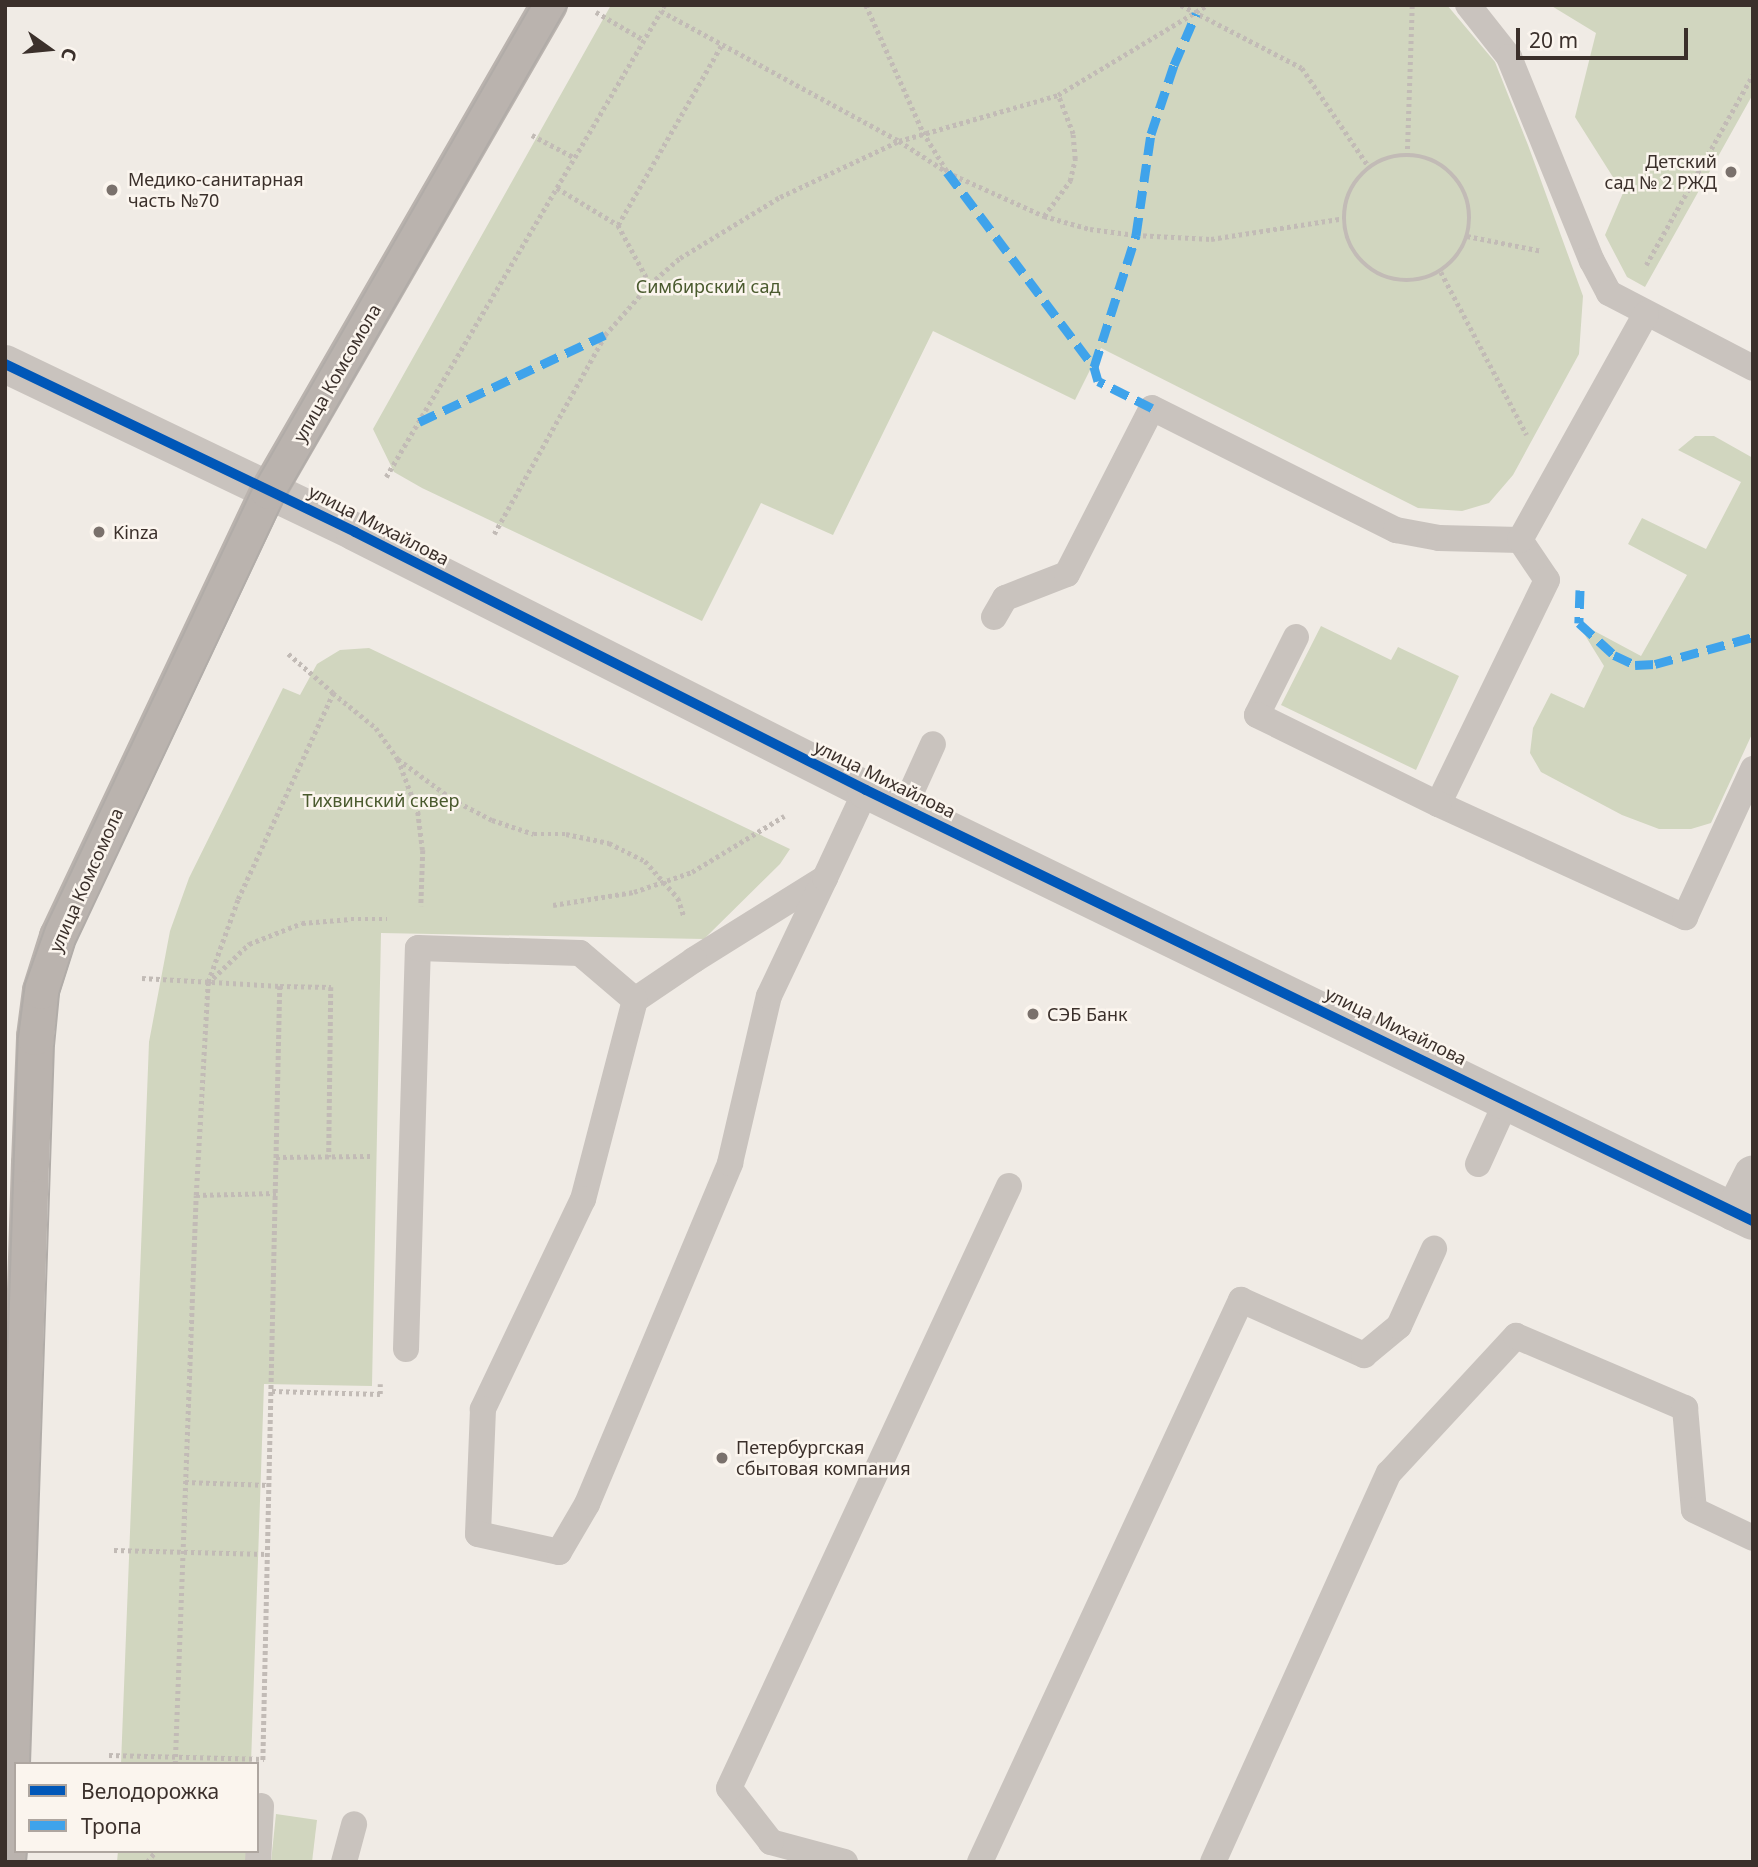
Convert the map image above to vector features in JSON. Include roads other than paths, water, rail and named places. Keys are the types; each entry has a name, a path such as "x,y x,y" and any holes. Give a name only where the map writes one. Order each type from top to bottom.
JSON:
{"main road":[{"name":"улица Комсомола","path":"8,1862 30,1163 41,990 58,936 269,490 549,5"}],"street":[{"name":"улица Михайлова","path":"5,364 269,490 866,790 1744,1217"},
{"path":"1744,1217 1753,1174"}],"lane":[{"path":"1468,5 1509,57 1592,261 1609,293 1753,368"},
{"path":"1520,540 1552,483 1636,308"},
{"path":"994,618 1004,598 1067,574 1152,408 1396,530 1438,538 1520,540"},
{"path":"1438,804 1547,580 1520,540"},
{"path":"1296,637 1258,715 1438,804 1685,917 1753,769"},
{"path":"904,808 933,744"},
{"path":"825,878 635,1000 583,1199 483,1409 478,1534 559,1552 587,1504 730,1163 769,996 825,878 866,790"},
{"path":"406,1349 418,948 580,953 635,1000"},
{"path":"1478,1164 1507,1100"},
{"path":"845,1862 771,1842 729,1787 1009,1186"},
{"path":"981,1862 1241,1300 1364,1356 1399,1326 1434,1249"},
{"path":"1213,1862 1389,1474 1516,1336 1685,1408 1694,1510 1753,1538"},
{"path":"259,1843 261,1806"},
{"path":"344,1862 354,1824"}],"tram line":[{"path":"5,1423 18,1037 25,984 46,925 255,483 531,5"},
{"path":"30,1762 54,1046 59,994 75,944 285,497 568,5"},
{"path":"26,1862 27,1853"}],"place":[{"name":"Детский сад № 2 РЖД","path":"1731,172"},
{"name":"Медико-санитарная часть №70","path":"112,190"},
{"name":"Kinza","path":"99,532"},
{"name":"СЭБ Банк","path":"1033,1014"},
{"name":"Петербургская сбытовая компания","path":"722,1458"}],"park label":[{"name":"Симбирский сад","path":"708,286"},
{"name":"Тихвинский сквер","path":"381,800"}]}
